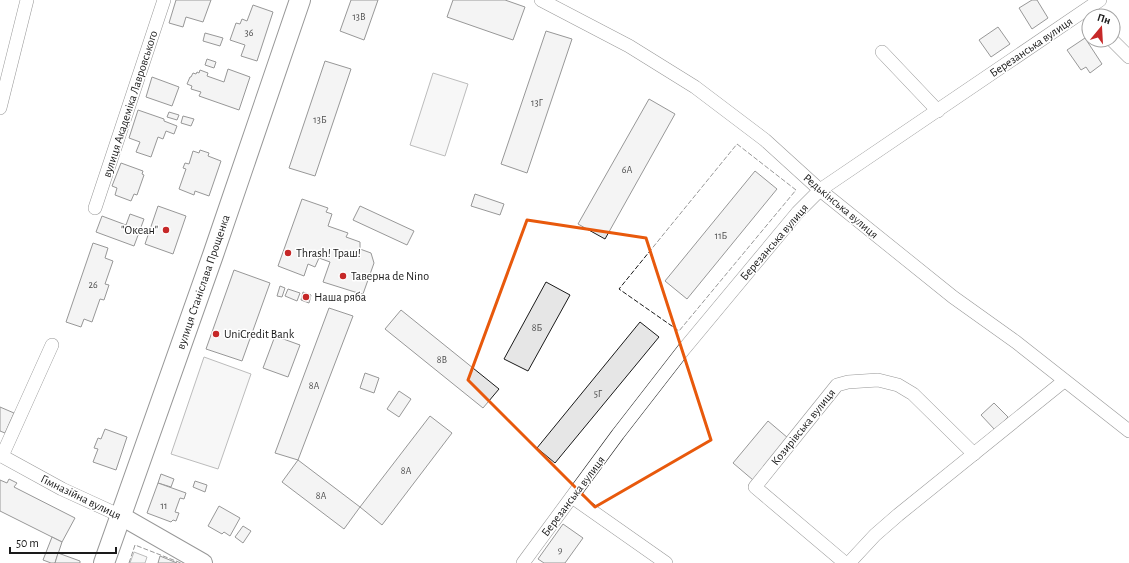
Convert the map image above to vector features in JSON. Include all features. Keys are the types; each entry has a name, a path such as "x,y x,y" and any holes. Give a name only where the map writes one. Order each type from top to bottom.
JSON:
{"main road":[{"name":"вулиця Станіслава Прощенка","path":"104,563 213,255 300,0"}],"street":[{"path":"0,108 27,0"},
{"name":"вулиця Академіка Лавровського","path":"96,208 164,0"},
{"name":"Редькінська вулиця","path":"541,0 630,46 695,87 765,140 820,190 954,297 1016,342 1129,431"},
{"name":"Березанська вулиця","path":"1092,8 1100,0"},
{"name":"Березанська вулиця","path":"523,563 684,349 798,212 820,190 938,110 1081,17"},
{"path":"1120,48 1129,57"},
{"path":"882,52 938,110"},
{"path":"1,455 52,345"},
{"name":"Козирівська вулиця","path":"845,563 755,487 837,385 848,382 878,380 898,385 912,394 974,454"},
{"path":"849,563 875,535 898,515 1064,381"},
{"name":"Гімназійна вулиця","path":"1,455 62,489 121,516 204,563"},
{"path":"572,497 666,563"}],"highlighted area":[{"path":"527,220 646,238 711,440 595,507 468,380"}],"shaded area":[{"path":"433,73 468,84 445,156 410,145"},
{"path":"204,357 251,374 218,469 171,454"},
{"path":"134,552 147,557 145,563 130,563"}],"building":[{"path":"176,0 211,0 203,22 186,17 183,27 169,23"},
{"path":"351,0 378,0 364,40 340,31"},
{"path":"453,0 505,0 525,7 513,40 447,17"},
{"path":"1032,0 1037,0 1048,18 1032,29 1019,8"},
{"path":"253,5 273,12 257,61 241,56 245,45 230,40 236,23 240,24 242,19 247,21"},
{"path":"998,27 1010,44 991,57 979,40"},
{"path":"546,31 572,39 527,173 501,164"},
{"path":"205,33 223,38 220,46 203,41"},
{"path":"1081,41 1081,48 1092,48 1102,64 1090,73 1086,67 1081,70 1067,50"},
{"path":"207,59 216,62 214,68 205,65"},
{"path":"325,61 351,69 315,176 289,168"},
{"path":"228,69 250,77 239,110 199,96 201,92 191,89 192,86 187,84 193,73 199,73 200,70 208,73 207,76 224,82"},
{"path":"152,77 179,87 172,106 146,97"},
{"path":"649,99 675,114 605,239 578,224"},
{"path":"138,110 164,119 164,121 177,126 174,134 166,131 163,139 158,137 151,157 136,152 140,142 129,138"},
{"path":"169,112 179,115 177,120 167,117"},
{"path":"183,116 194,119 191,126 181,123"},
{"path":"200,150 209,153 208,156 221,161 209,196 195,191 194,195 179,189 186,169 183,168 185,163 189,164 193,151 199,153"},
{"path":"121,163 143,171 142,174 144,175 137,195 134,194 131,201 115,195 117,188 112,186"},
{"path":"755,171 777,189 687,299 665,281"},
{"path":"475,194 504,204 500,215 471,206"},
{"path":"302,199 328,208 326,212 332,214 328,226 348,233 346,237 360,242 360,249 371,253 374,263 363,294 323,282 330,262 319,258 315,267 308,264 304,276 278,266"},
{"name":"\"Океан\"","path":"158,206 186,216 173,254 145,244"},
{"path":"360,206 414,231 407,245 353,220"},
{"path":"130,214 144,219 134,246 96,232 102,216 126,225"},
{"path":"93,243 108,248 105,258 113,261 105,284 109,285 104,300 100,299 92,322 84,319 81,327 66,322"},
{"path":"234,270 270,283 242,361 206,349"},
{"path":"546,282 570,295 528,371 504,359"},
{"path":"280,286 285,288 282,297 277,296"},
{"path":"288,289 300,293 297,301 285,296"},
{"name":"Наша ряба","path":"303,292 311,295 309,303 301,300"},
{"path":"329,308 353,316 298,460 275,453"},
{"path":"401,310 499,389 483,408 385,329"},
{"path":"640,322 659,337 555,463 537,448"},
{"path":"275,336 300,345 288,377 263,368"},
{"path":"365,373 379,378 374,393 360,388"},
{"path":"399,391 411,399 399,417 387,409"},
{"path":"994,403 1008,417 995,430 981,415"},
{"path":"0,407 14,413 5,433 0,431"},
{"path":"430,416 452,433 382,525 360,507"},
{"path":"768,421 788,438 753,480 733,463"},
{"path":"105,429 127,437 116,470 93,462 98,449 94,448 98,438 101,439"},
{"path":"298,460 360,507 344,529 282,482"},
{"path":"161,474 174,479 171,487 158,483"},
{"path":"9,479 17,483 14,487 75,518 62,542 0,511 0,480 7,483"},
{"path":"195,481 207,485 205,492 193,487"},
{"path":"158,483 186,493 184,499 180,498 175,512 179,513 176,521 173,520 171,522 147,513"},
{"path":"219,506 240,518 230,536 224,532 222,534 208,526"},
{"path":"563,524 583,538 565,563 544,563 538,559"},
{"path":"243,526 251,531 243,543 235,537"},
{"path":"52,537 62,542 55,563 43,560"},
{"path":"58,553 80,561 80,563 55,563"},
{"path":"160,556 177,563 158,563"}],"fence":[{"path":"737,144 796,190 679,331 619,289 737,144"},
{"path":"129,563 135,545 181,563"}],"place":[{"name":"\"Океан\"","path":"166,230"},
{"name":"Thrash! Траш!","path":"288,253"},
{"name":"Таверна de Nino","path":"343,276"},
{"name":"Наша ряба","path":"306,297"},
{"name":"UniCredit Bank","path":"216,334"}]}
